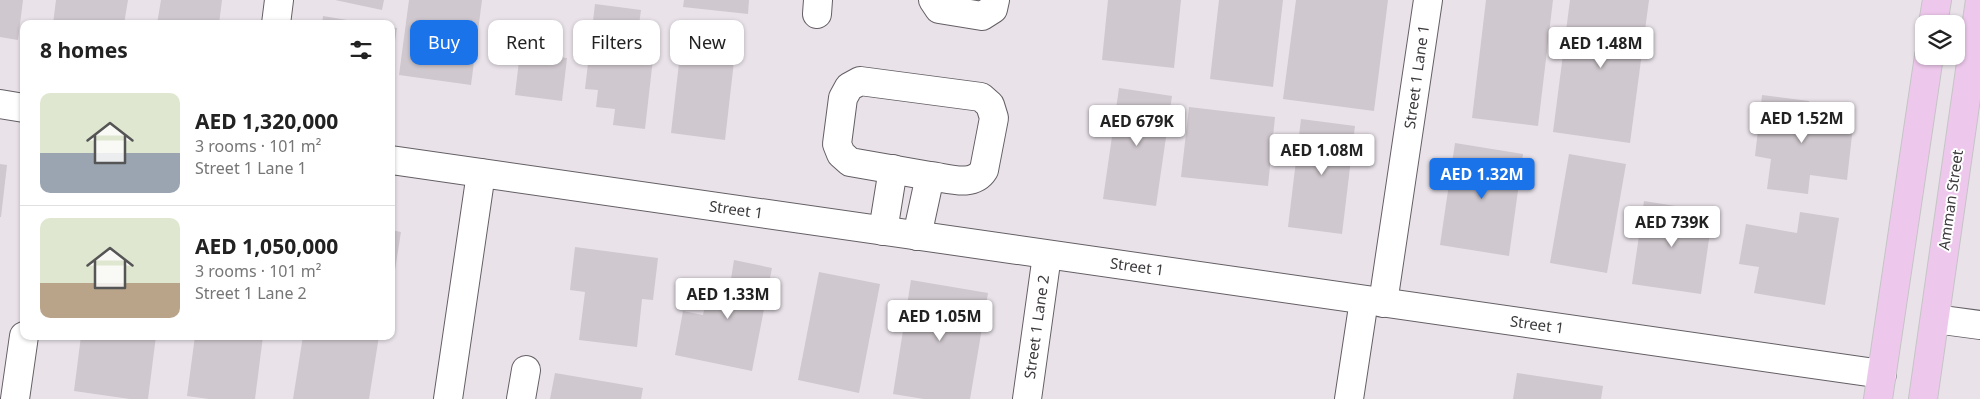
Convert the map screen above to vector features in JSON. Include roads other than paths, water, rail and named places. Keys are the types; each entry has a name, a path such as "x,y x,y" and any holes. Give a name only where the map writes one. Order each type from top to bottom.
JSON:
{"main road":[{"path":"1934,15 1937,0"},
{"name":"Amman Street","path":"1923,399 1980,0"},
{"path":"1880,387 1928,65"}],"street":[{"path":"276,20 279,0"},
{"path":"933,0 939,9 982,16 993,9 994,0"},
{"name":"Street 1 Lane 1","path":"1349,399 1374,302 1428,0"},
{"path":"860,81 982,97 990,105 994,118 984,170 980,177 971,181 893,170 850,162 841,154 837,144 843,98 849,87 860,81"},
{"path":"0,104 20,107"},
{"name":"Street 1","path":"395,161 1374,302 1880,387"},
{"path":"883,231 893,170"},
{"path":"448,399 480,173"},
{"path":"917,236 930,176"},
{"name":"Street 1 Lane 2","path":"1027,399 1047,255"},
{"path":"1935,319 1980,325"},
{"path":"16,399 23,340"},
{"path":"521,399 526,370"}]}
